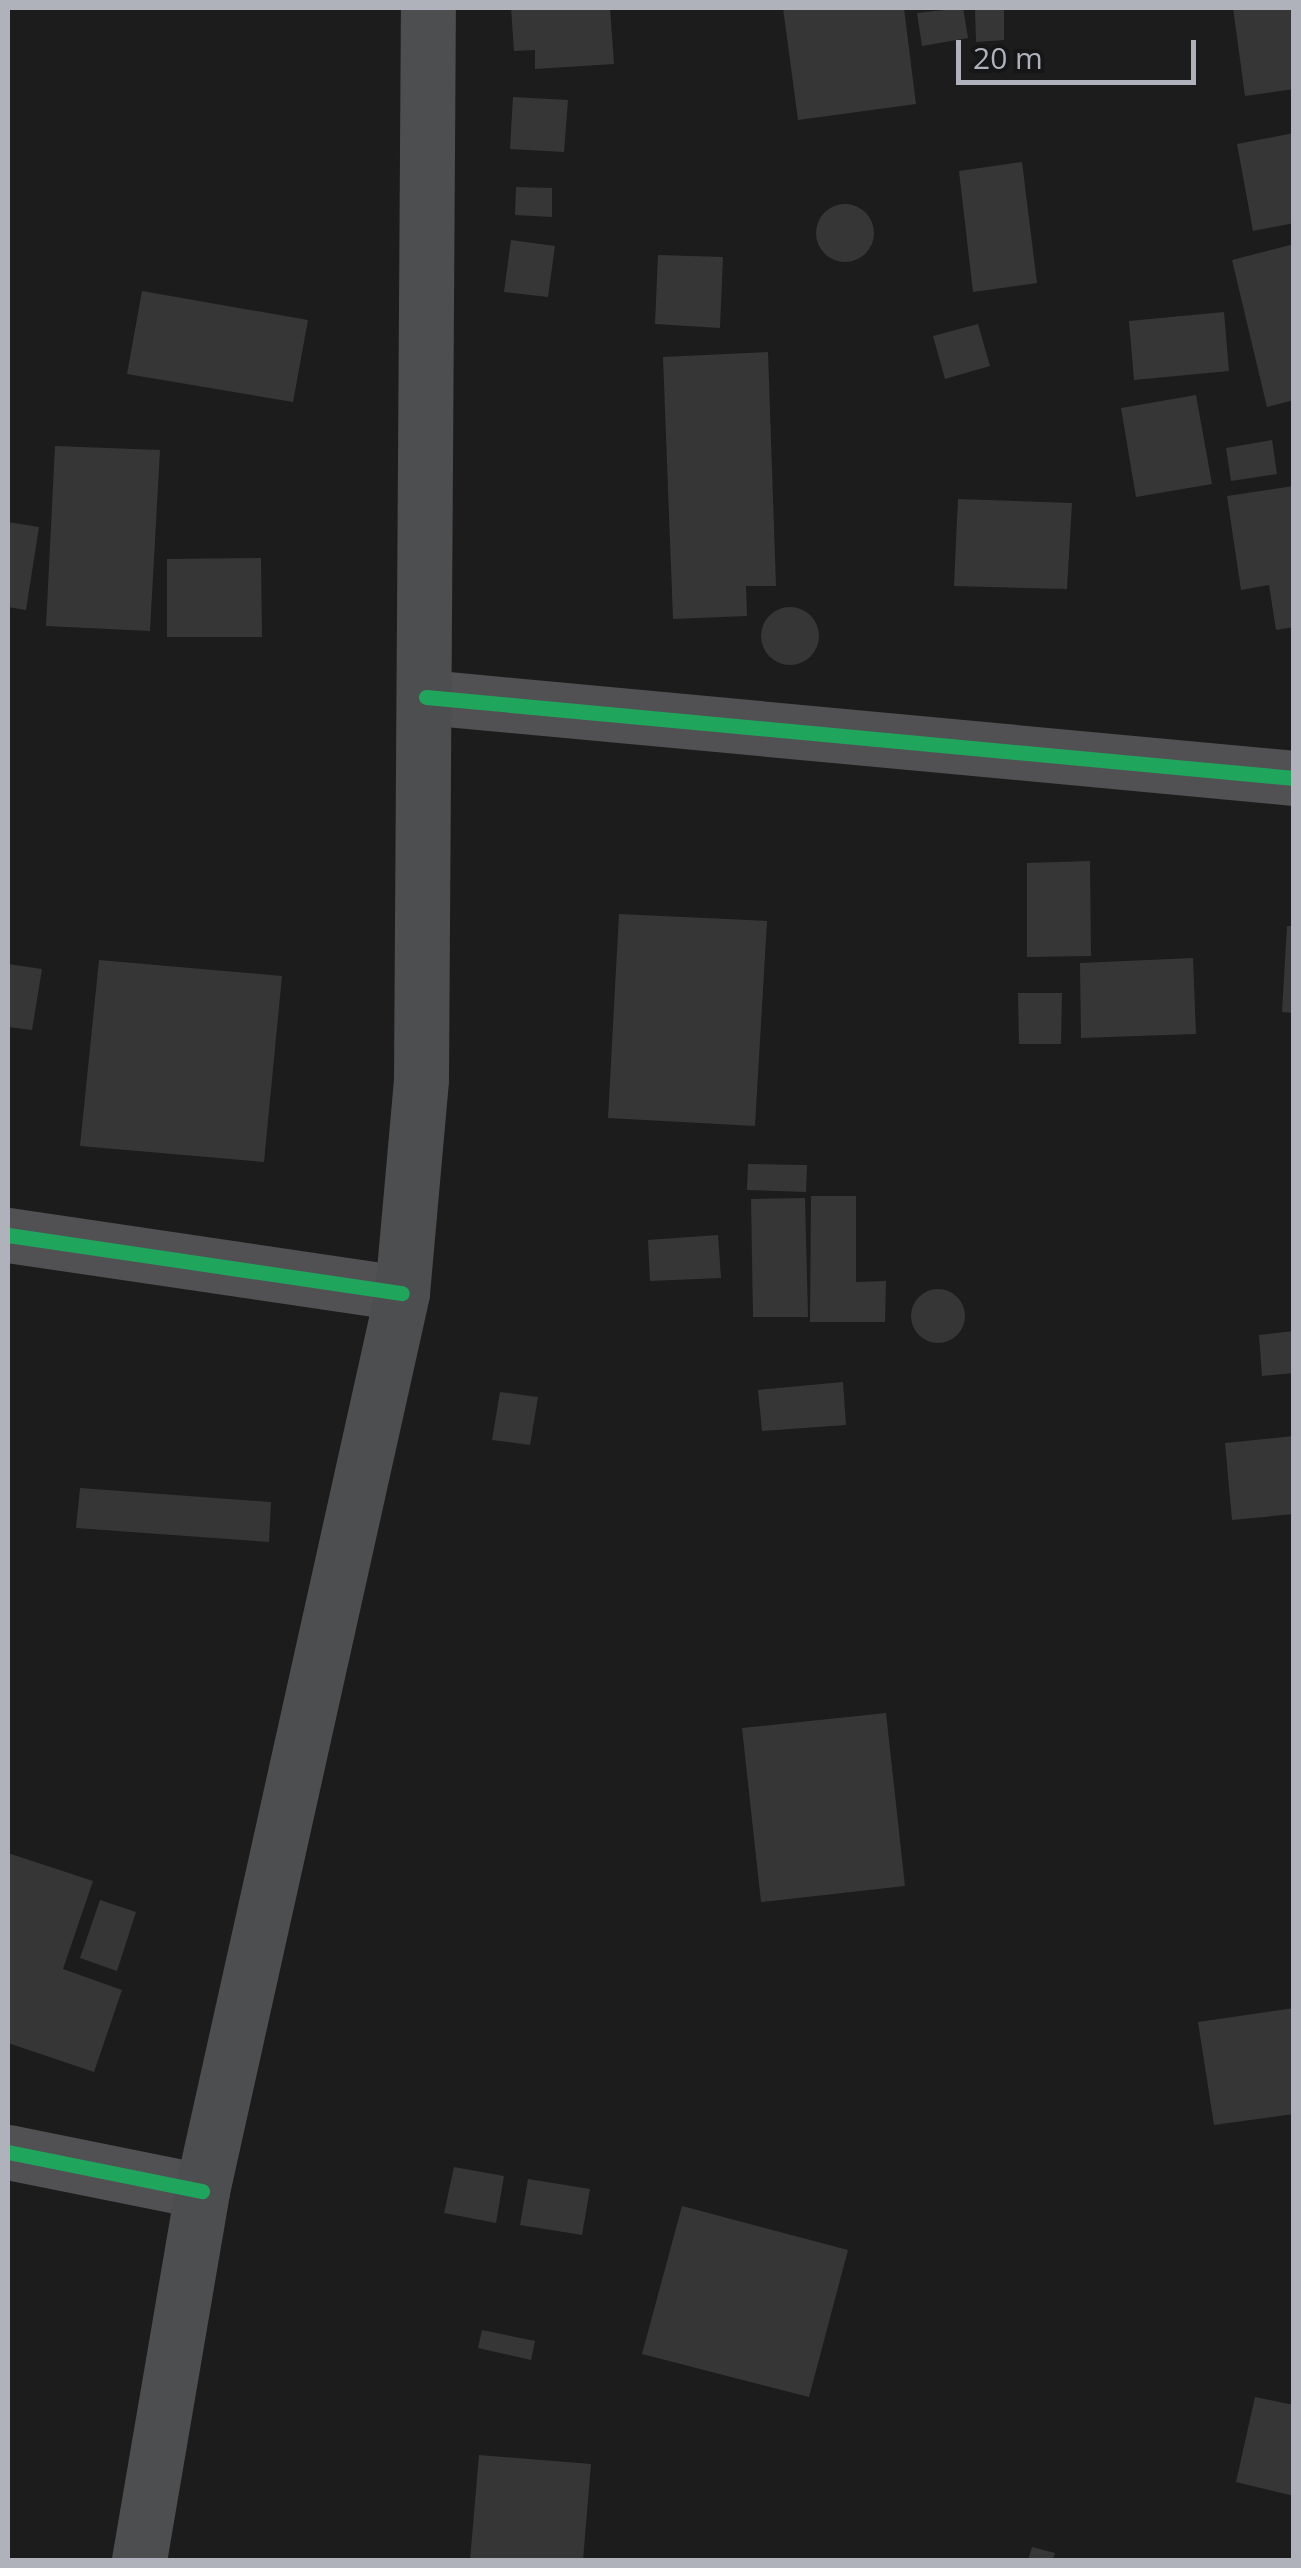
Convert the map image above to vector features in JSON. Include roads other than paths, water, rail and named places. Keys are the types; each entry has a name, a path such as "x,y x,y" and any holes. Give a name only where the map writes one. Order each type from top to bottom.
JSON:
{"main road":[{"path":"139,2560 202,2191 402,1293 421,1079 428,8"}],"street":[{"path":"426,697 1294,778"},
{"path":"8,1235 402,1293"},
{"path":"8,2152 202,2191"}]}
